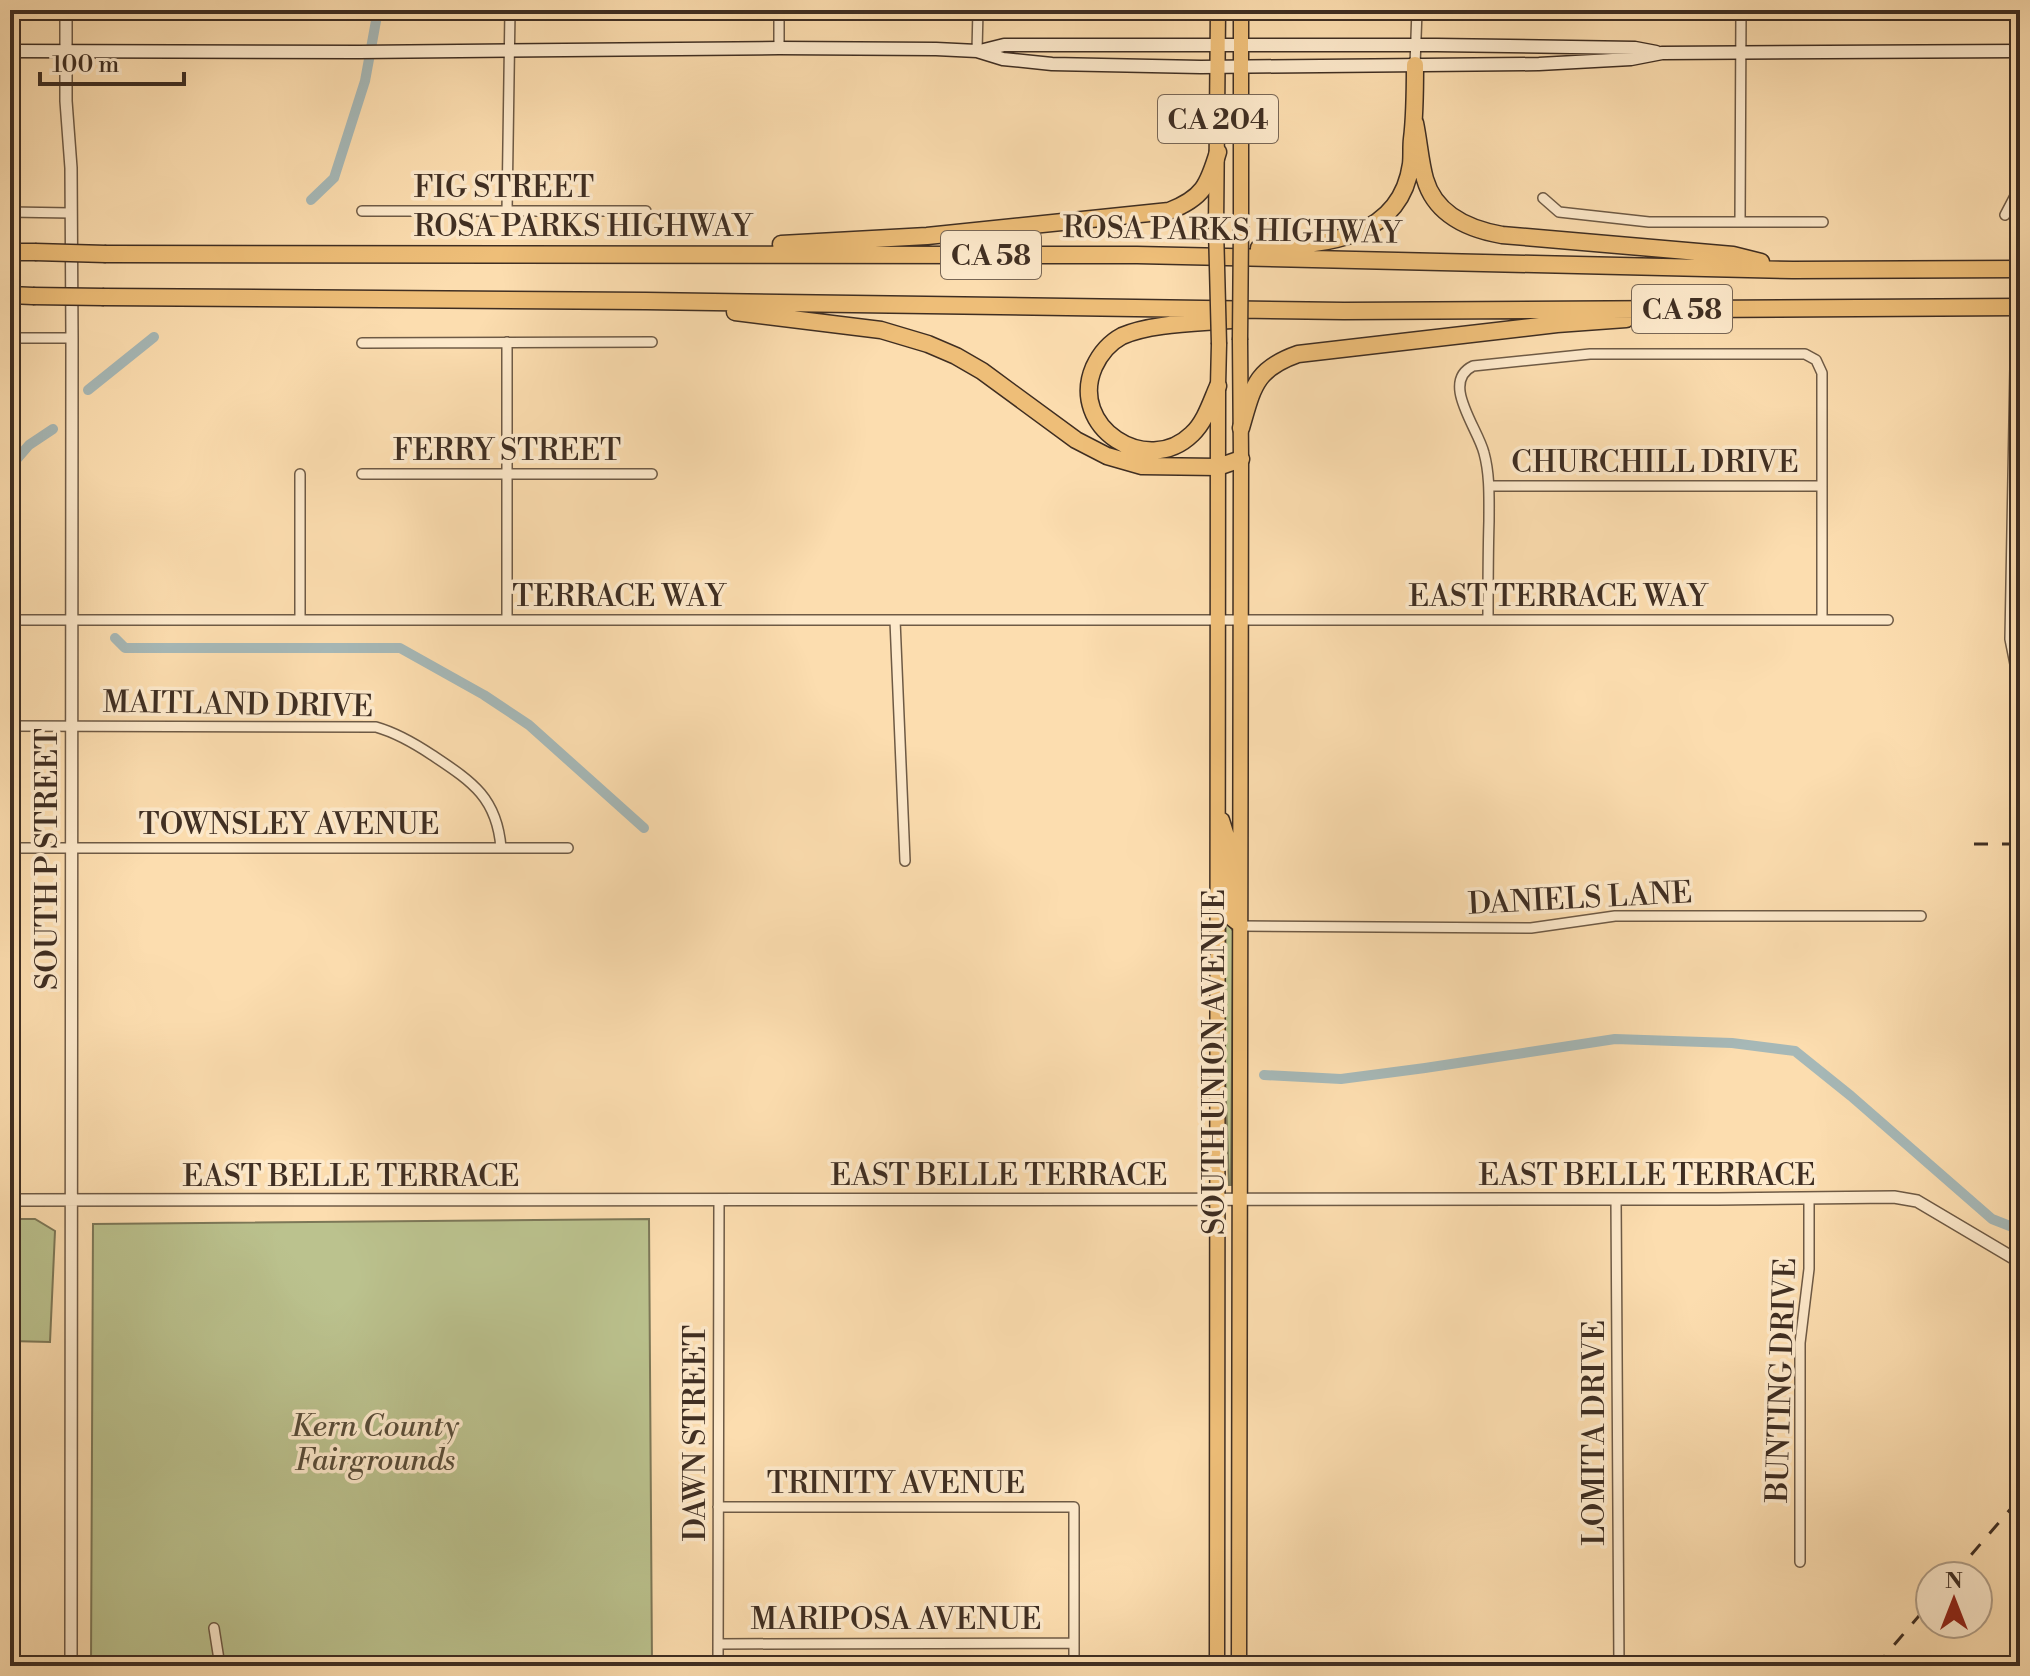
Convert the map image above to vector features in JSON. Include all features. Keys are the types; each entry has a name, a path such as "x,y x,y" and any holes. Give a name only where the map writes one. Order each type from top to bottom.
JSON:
{"highway":[{"path":"1137,255 1294,246 1347,238 1378,222 1402,192 1411,164 1415,65"},
{"path":"1415,123 1429,190 1443,209 1467,226 1502,235 1733,255 1793,270"},
{"path":"652,254 927,236 1159,213 1182,206 1203,189 1218,152"},
{"name":"ROSA PARKS HIGHWAY","path":"10,252 1137,255 1793,270 2020,269"},
{"name":"CA 58","path":"10,295 1344,311 2020,307"},
{"path":"646,301 856,326 905,336 956,356 982,371 1076,440 1107,456 1142,466 1218,467 1241,459"},
{"path":"1241,428 1250,397 1264,372 1279,361 1298,354 1557,324 1775,308"},
{"path":"1218,386 1205,416 1192,434 1161,449 1138,450 1117,440 1099,424 1089,404 1091,375 1099,356 1118,338 1136,331 1344,311"}],"main road":[{"name":"CA 204","path":"1218,10 1218,386"},
{"name":"CA 204","path":"1241,10 1241,459"},
{"path":"10,51 386,52 779,48 977,51 1004,45 1559,45 1635,48 1662,53 2018,51"},
{"path":"977,51 1003,59 1052,64 1218,66 1551,64 1631,59 1662,53"},
{"name":"SOUTH UNION AVENUE","path":"1218,386 1218,467 1229,619 1241,926 1239,1666"},
{"name":"SOUTH UNION AVENUE","path":"1217,1666 1218,813 1241,459"},
{"path":"1218,813 1228,839 1230,913 1241,926"}],"street":[{"name":"SOUTH P STREET","path":"66,10 72,338 71,1666"},
{"path":"507,211 510,10"},
{"path":"779,10 779,48"},
{"path":"977,51 978,10"},
{"path":"1415,65 1417,10"},
{"path":"1740,222 1741,10"},
{"path":"2005,215 2017,192 2018,51"},
{"path":"1543,198 1559,212 1649,222 1823,222"},
{"name":"FIG STREET","path":"362,211 646,211"},
{"path":"10,212 71,213"},
{"path":"10,338 72,338"},
{"path":"507,342 507,620"},
{"path":"362,343 652,342"},
{"path":"1488,619 1489,486 1484,451 1458,389 1461,374 1473,366 1582,354 1805,354 1816,360 1822,373 1822,620"},
{"path":"2020,359 2015,368 2010,639 2015,664 2020,666"},
{"path":"300,474 300,620"},
{"name":"FERRY STREET","path":"362,474 652,474"},
{"name":"CHURCHILL DRIVE","path":"1489,486 1822,486"},
{"name":"TERRACE WAY","path":"10,620 1229,619"},
{"name":"EAST TERRACE WAY","path":"1229,619 1888,620"},
{"path":"895,620 905,861"},
{"name":"MAITLAND DRIVE","path":"10,726 359,726 390,731 475,785 493,810 501,848"},
{"name":"TOWNSLEY AVENUE","path":"10,848 568,848"},
{"name":"DANIELS LANE","path":"1241,926 1531,928 1615,916 1921,916"},
{"name":"EAST BELLE TERRACE","path":"10,1200 1894,1197 1917,1201 2020,1262"},
{"name":"LOMITA DRIVE","path":"1616,1199 1619,1666"},
{"name":"BUNTING DRIVE","path":"1800,1562 1800,1343 1809,1269 1809,1199"},
{"name":"DAWN STREET","path":"718,1666 719,1200"},
{"name":"TRINITY AVENUE","path":"718,1507 1074,1507 1074,1643"},
{"path":"214,1628 220,1666"},
{"path":"1074,1643 1074,1666"},
{"name":"MARIPOSA AVENUE","path":"718,1644 1074,1643"}],"green space":[{"path":"1226,903 1227,921 1233,931 1231,1185 1224,1046"},
{"path":"10,1219 35,1219 55,1231 50,1342 10,1341"},
{"name":"Kern County Fairgrounds","path":"649,1219 652,1666 91,1666 93,1224"}],"waterway":[{"path":"311,200 334,178 365,81 378,10"},
{"path":"88,390 154,337"},
{"path":"10,467 29,445 53,429"},
{"path":"115,638 125,648 400,648 484,695 529,725 644,828"},
{"path":"1264,1075 1341,1079 1615,1039 1732,1043 1795,1051 1992,1219 2020,1230"}],"railway":[{"path":"1974,844 2020,844"},
{"path":"1967,1560 2020,1498"},
{"path":"1876,1666 1914,1622"}]}
